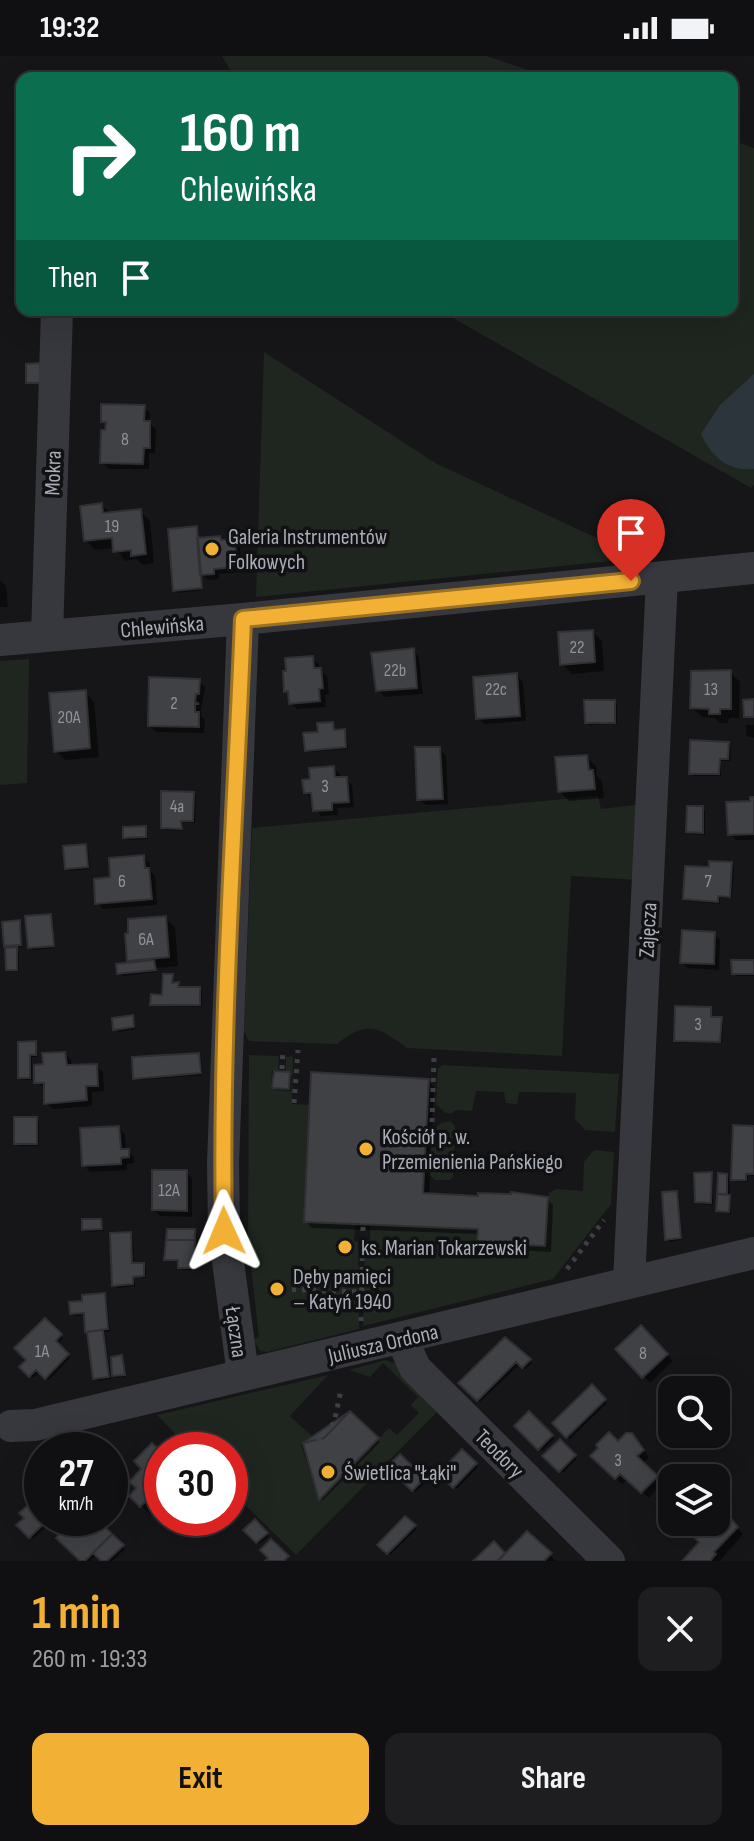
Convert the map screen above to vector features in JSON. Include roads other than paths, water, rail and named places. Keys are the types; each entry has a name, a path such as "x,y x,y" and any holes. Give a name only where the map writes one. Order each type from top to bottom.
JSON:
{"street":[{"name":"Mokra","path":"47,636 57,316"},
{"name":"Chlewińska","path":"0,640 754,568"},
{"name":"Zajęcza","path":"629,1282 662,578"},
{"name":"Łączna","path":"243,619 223,1164 224,1231 243,1375"},
{"name":"Juliusza Ordona","path":"4,1426 35,1425 754,1253"},
{"name":"Teodory","path":"402,1339 415,1368 609,1561"}],"place":[{"name":"Galeria Instrumentów Folkowych","path":"212,549"},
{"name":"Kościół p. w. Przemienienia Pańskiego","path":"366,1149"},
{"name":"ks. Marian Tokarzewski","path":"345,1247"},
{"name":"Dęby pamięci – Katyń 1940","path":"277,1289"},
{"name":"Świetlica \"Łąki\"","path":"328,1472"}]}
